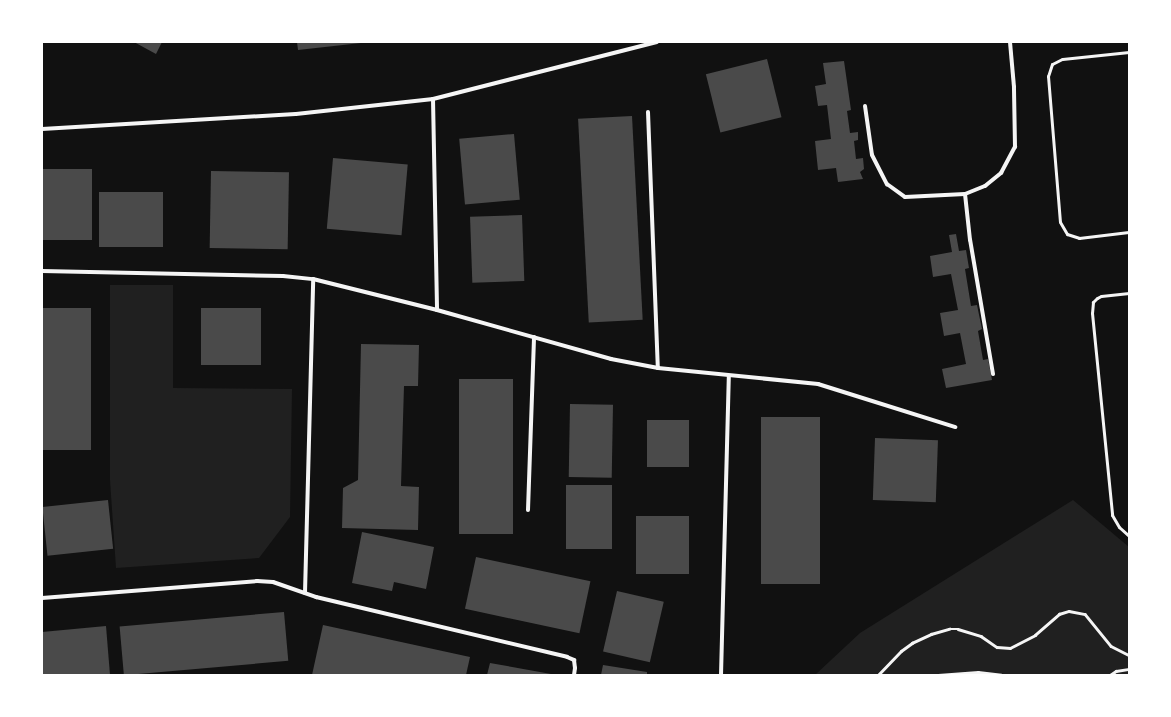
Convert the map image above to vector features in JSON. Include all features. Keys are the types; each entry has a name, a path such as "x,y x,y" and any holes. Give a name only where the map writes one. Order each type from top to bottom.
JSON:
{"street":[{"path":"43,128 296,114 434,99 657,42"},
{"path":"865,106 872,155 887,184 905,197 966,194 985,186 1001,173 1015,147 1014,87 1010,42"},
{"path":"434,99 437,310"},
{"path":"648,112 658,368"},
{"path":"966,194 970,240 993,374"},
{"path":"42,271 283,276 313,279 437,310 611,358 658,368 818,384 955,427"},
{"path":"305,593 313,279"},
{"path":"528,510 534,337"},
{"path":"721,675 729,376"},
{"path":"42,598 257,581 273,582 305,593 567,657 574,660 574,675"}],"lane":[{"path":"1129,52 1062,59 1052,64 1048,76 1060,222 1067,234 1079,238 1129,232"},
{"path":"1129,293 1101,296 1097,298 1093,302 1092,313 1112,515 1119,527 1129,536"}],"path":[{"path":"878,675 901,651 912,642 931,634 949,629 958,629 981,636 997,647 1010,648 1035,635 1059,614 1069,611 1085,614 1111,646 1129,655"},
{"path":"1110,675 1116,670 1129,669"},
{"path":"938,675 978,672 1001,675"}],"shaded area":[{"path":"110,285 173,285 173,388 292,389 290,517 259,558 116,568 110,480"},
{"path":"1073,500 1129,547 1129,675 815,675 860,633"}],"building":[{"path":"134,42 162,42 156,54"},
{"path":"297,42 361,42 361,43 298,50"},
{"path":"767,59 782,117 720,132 706,74"},
{"path":"844,61 851,110 847,111 850,133 858,132 858,140 854,141 856,159 863,158 864,169 860,172 863,179 838,182 836,168 818,170 815,141 831,139 827,105 818,106 815,86 826,84 823,63"},
{"path":"632,116 643,320 589,323 578,119"},
{"path":"514,134 520,200 465,205 459,139"},
{"path":"333,158 408,165 402,235 327,229"},
{"path":"42,169 92,169 92,240 42,240"},
{"path":"211,171 289,172 288,249 210,248"},
{"path":"99,192 163,192 163,247 99,247"},
{"path":"522,215 524,281 472,283 470,217"},
{"path":"956,234 959,251 966,250 969,268 965,269 971,306 977,305 982,329 978,331 983,360 988,359 992,380 946,388 942,369 966,364 960,333 944,336 940,313 958,310 951,274 933,277 930,256 952,252 949,235"},
{"path":"43,308 91,308 91,450 43,450"},
{"path":"201,308 261,308 261,365 201,365"},
{"path":"361,344 419,345 418,386 404,386 401,486 419,487 418,530 342,528 343,488 358,480"},
{"path":"459,379 513,379 513,534 459,534"},
{"path":"570,404 613,405 612,478 569,477"},
{"path":"761,417 820,417 820,584 761,584"},
{"path":"647,420 689,420 689,467 647,467"},
{"path":"875,438 938,440 936,502 873,500"},
{"path":"566,485 612,485 612,549 566,549"},
{"path":"108,500 113,549 47,556 42,507"},
{"path":"636,516 689,516 689,574 636,574"},
{"path":"362,532 434,547 426,589 394,582 392,591 352,583"},
{"path":"476,557 590,581 579,633 465,609"},
{"path":"617,591 664,602 650,662 603,651"},
{"path":"284,612 288,661 124,675 120,626"},
{"path":"323,625 470,657 466,675 312,675"},
{"path":"106,626 110,675 42,675 42,632"},
{"path":"490,663 551,674 551,675 487,675"},
{"path":"603,665 647,672 647,675 601,675"}]}
